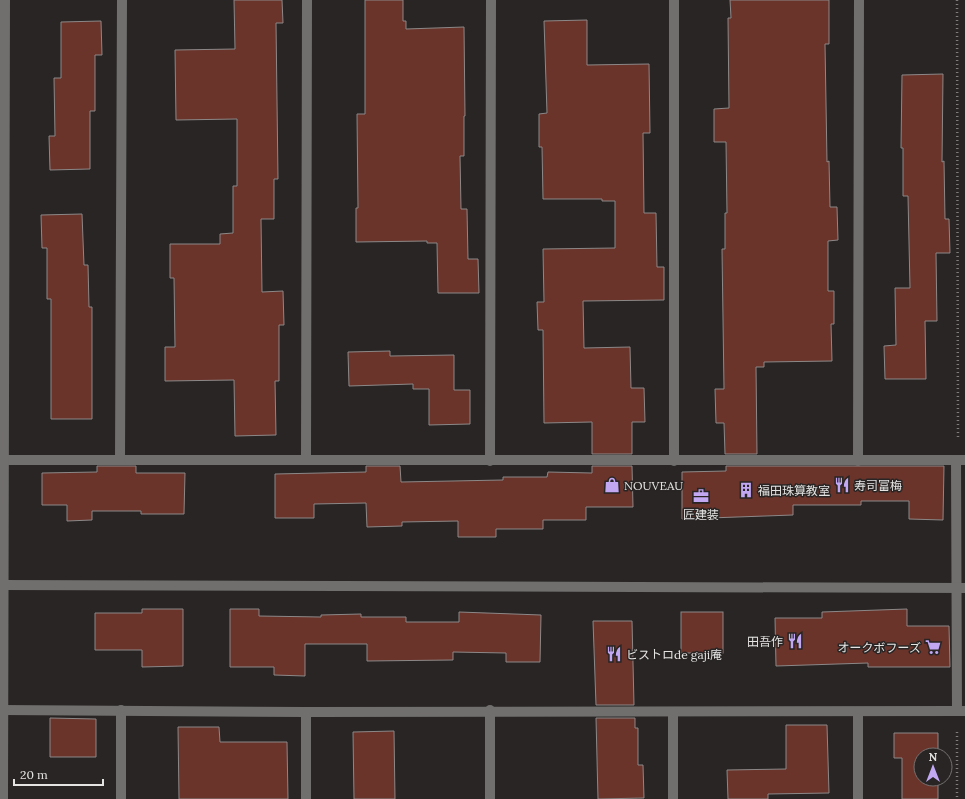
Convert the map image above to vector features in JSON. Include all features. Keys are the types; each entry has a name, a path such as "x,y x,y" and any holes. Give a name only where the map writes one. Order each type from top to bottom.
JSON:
{"street":[{"path":"2,799 5,0"},
{"path":"120,460 122,0"},
{"path":"306,460 307,0"},
{"path":"490,461 491,0"},
{"path":"674,0 674,461"},
{"path":"858,461 860,0"},
{"path":"2,710 306,712 490,710 673,712 961,711 960,460 4,460"},
{"path":"2,585 960,588"},
{"path":"121,710 121,799"},
{"path":"490,710 490,799"},
{"path":"306,712 306,799"},
{"path":"673,712 673,799"},
{"path":"858,712 858,799"}],"path":[{"path":"957,0 960,460"},
{"path":"957,799 961,711"}],"building":[{"path":"234,0 282,0 283,23 276,23 278,179 274,179 274,219 261,219 262,292 283,291 284,325 279,325 279,381 275,381 276,435 235,436 234,380 165,381 165,347 175,347 174,278 170,278 170,244 220,244 220,234 233,233 233,186 237,186 237,119 176,120 175,50 235,49"},
{"path":"365,0 403,0 403,21 406,21 406,29 464,27 465,116 464,156 460,156 461,209 467,209 468,259 478,259 479,293 438,293 437,243 427,243 427,241 356,242 356,208 358,208 357,114 365,114"},
{"path":"730,0 829,0 829,44 825,44 827,162 829,161 830,207 837,207 838,240 828,241 828,291 834,291 834,324 831,324 832,361 764,362 764,367 756,367 757,454 725,454 724,423 716,423 715,389 724,389 722,249 725,249 725,213 727,213 726,142 714,142 714,109 729,108 728,18 731,18"},
{"path":"587,20 587,65 649,64 650,133 643,133 644,213 656,213 657,267 664,267 664,300 583,301 584,348 630,347 631,388 644,388 645,422 632,422 632,454 592,454 592,422 544,423 543,330 538,330 537,302 544,302 543,249 615,248 615,201 602,201 602,199 543,199 542,147 539,147 539,114 547,113 544,21"},
{"path":"101,21 102,55 95,55 95,111 90,111 90,169 50,170 49,136 55,136 54,78 61,78 61,22"},
{"path":"943,74 942,162 944,161 945,219 949,219 950,253 936,253 937,321 925,321 926,379 885,379 884,346 896,345 895,288 910,288 908,196 903,196 903,148 901,148 902,75"},
{"path":"82,214 84,265 88,265 89,307 92,307 92,419 51,419 51,299 47,299 47,248 42,248 41,215"},
{"path":"390,351 390,356 454,355 454,390 470,390 470,424 429,425 429,389 413,389 413,384 349,386 348,352"},
{"path":"97,466 136,466 136,473 185,473 184,514 141,514 141,511 92,511 92,520 67,521 67,505 42,505 42,473 97,472"},
{"path":"366,466 400,466 401,482 503,480 503,477 547,477 548,472 592,473 592,466 632,466 633,507 586,507 586,520 543,520 543,529 496,529 496,537 458,537 458,521 402,522 402,526 367,527 366,503 314,504 314,518 275,518 275,474 366,472"},
{"path":"726,466 944,466 943,520 909,519 909,501 861,501 861,505 793,505 793,515 682,519 682,472 726,471"},
{"path":"142,609 183,609 183,666 142,667 142,650 95,650 95,613 142,613"},
{"path":"230,609 259,609 259,616 321,617 321,615 361,614 361,617 406,617 406,622 459,622 459,612 541,615 540,662 506,662 506,653 453,652 453,660 367,661 367,644 305,644 305,676 274,675 274,667 230,667"},
{"path":"907,609 907,626 949,626 950,667 868,667 868,663 776,666 775,618 822,618 822,612"},
{"path":"681,612 723,612 723,653 681,653"},
{"name":"ビストロde gaji庵","path":"593,621 632,621 634,705 596,705"},
{"path":"50,718 96,719 96,757 50,757"},
{"path":"596,718 635,718 635,728 638,728 638,765 643,765 644,798 598,799"},
{"path":"786,725 827,725 829,793 768,794 768,799 728,799 727,770 786,769"},
{"path":"178,727 219,727 220,742 287,742 288,799 179,799"},
{"path":"394,731 395,799 354,799 353,732"},
{"path":"894,733 938,733 938,747 913,747 913,787 938,787 938,799 902,799 902,758 894,758"}],"place":[{"name":"NOUVEAU","path":"612,485"},
{"name":"寿司富梅","path":"842,485"},
{"name":"福田珠算教室","path":"746,490"},
{"name":"匠建装","path":"701,496"},
{"name":"田吾作","path":"795,641"},
{"name":"オークボフーズ","path":"933,647"},
{"name":"ビストロde gaji庵","path":"614,654"}]}
